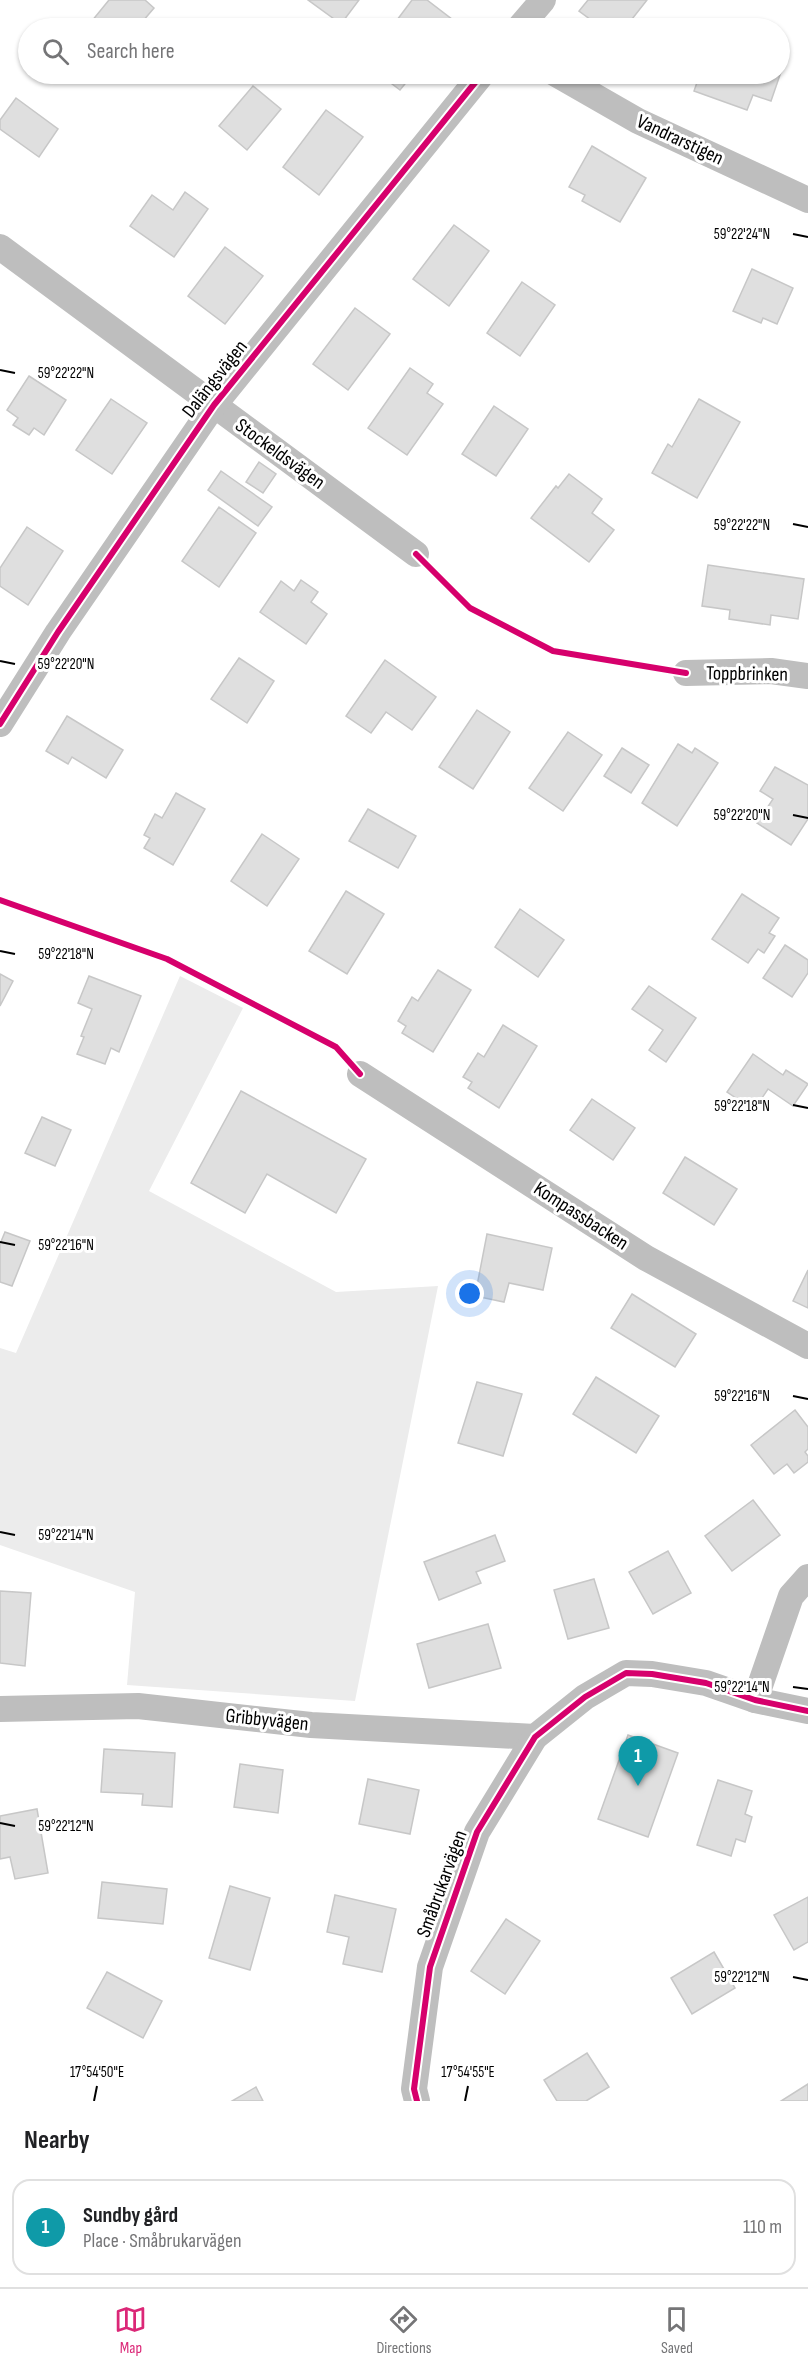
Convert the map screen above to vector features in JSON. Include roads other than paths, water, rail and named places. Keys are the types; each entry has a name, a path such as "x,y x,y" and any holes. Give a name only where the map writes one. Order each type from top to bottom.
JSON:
{"street":[{"path":"528,18 543,0"},
{"name":"Dalängsvägen","path":"0,724 58,632 214,405 474,84"},
{"name":"Vandrarstigen","path":"573,84 638,121 808,201"},
{"name":"Stockeldsvägen","path":"0,246 416,554"},
{"name":"Toppbrinken","path":"686,673 771,671 808,676"},
{"name":"Kompassbacken","path":"360,1074 646,1258 808,1346"},
{"path":"755,1700 791,1596 808,1577"},
{"name":"Småbrukarvägen","path":"417,2101 414,2089 430,1967 477,1832 535,1737 585,1697 626,1672 706,1683 755,1700 808,1711"},
{"name":"Gribbyvägen","path":"0,1709 138,1706 311,1725 535,1737"}],"place":[{"name":"Sundby gård","path":"638,1786"}]}
